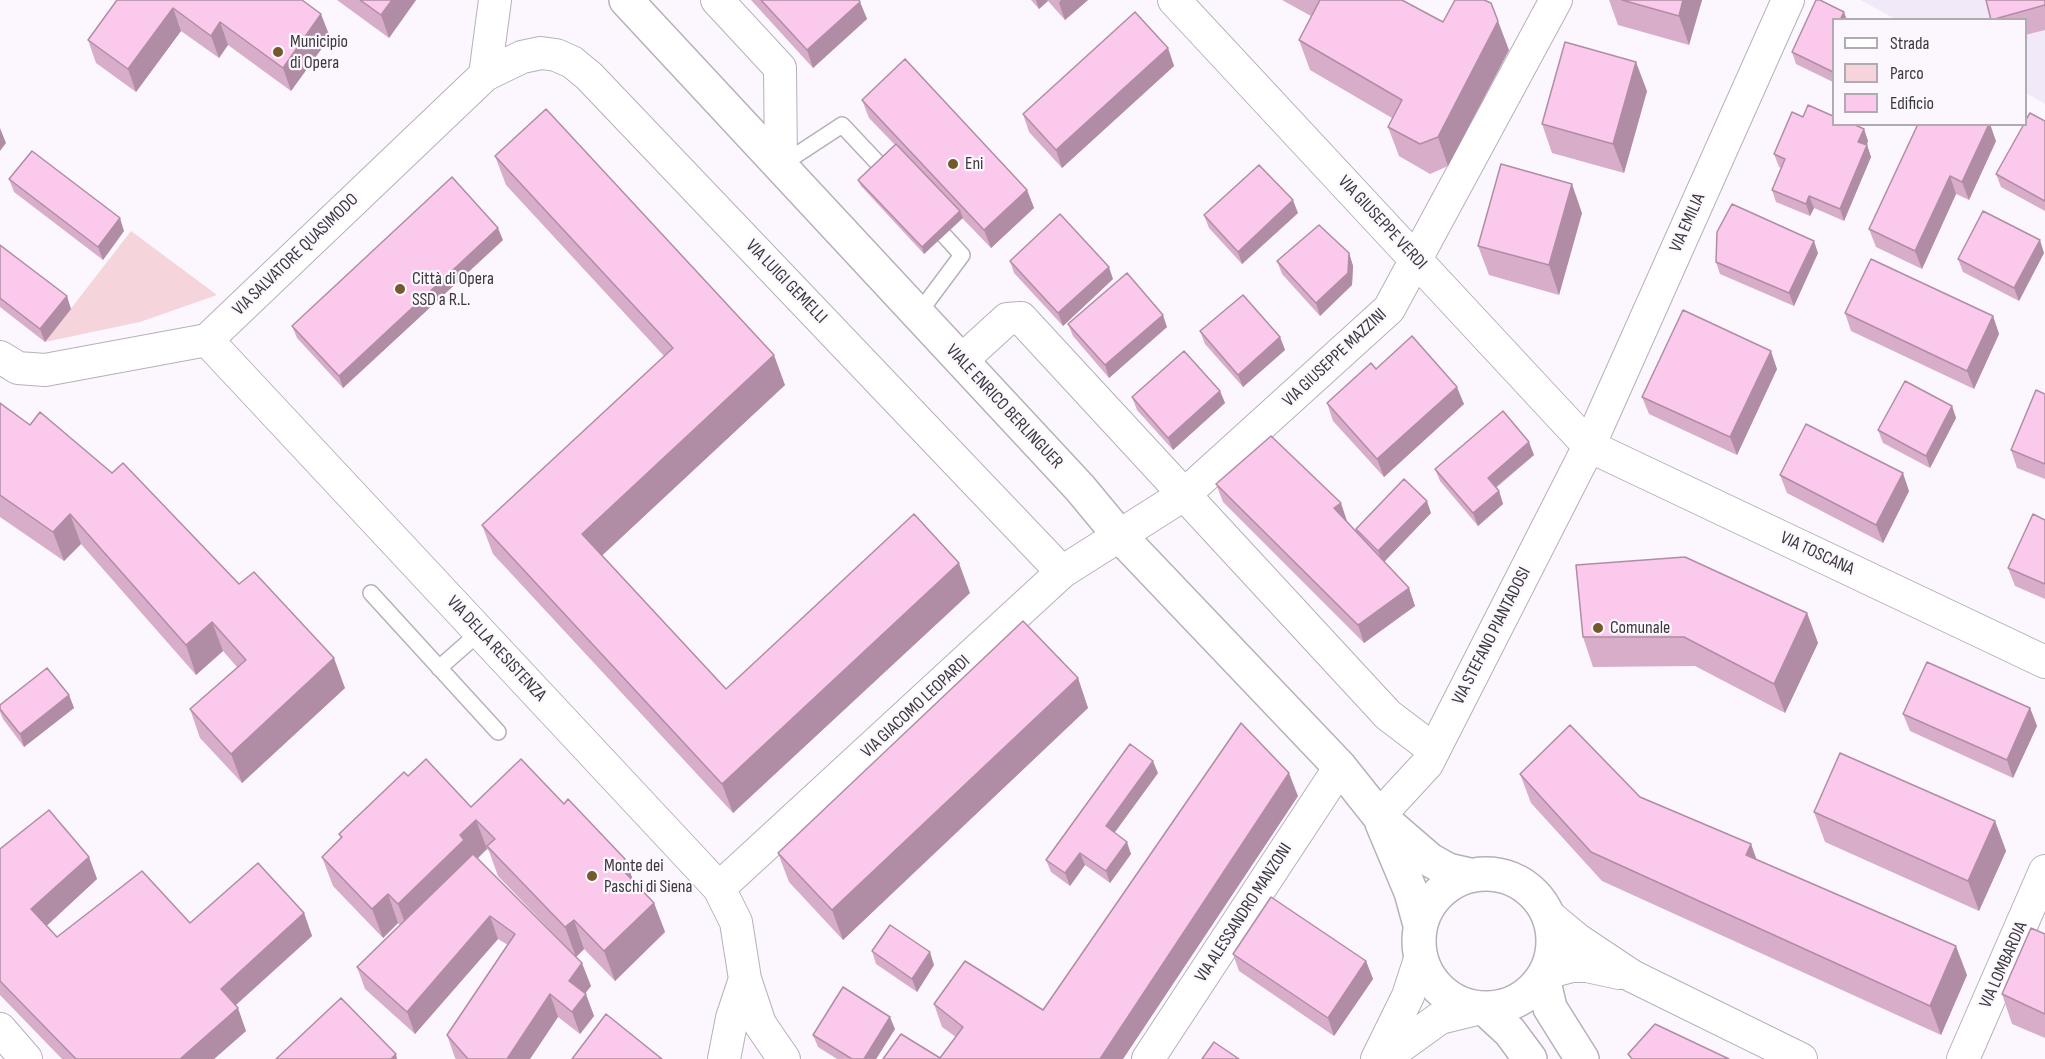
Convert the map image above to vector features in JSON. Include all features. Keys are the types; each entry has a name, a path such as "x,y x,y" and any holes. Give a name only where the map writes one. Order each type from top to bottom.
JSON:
{"street":[{"path":"485,75 495,0"},
{"name":"VIALE ENRICO BERLINGUER","path":"626,0 1080,488 1119,535 1340,767 1379,816 1430,860 1448,870 1470,875"},
{"path":"717,0 780,68 781,165"},
{"name":"VIA GIUSEPPE VERDI","path":"1174,0 1589,446"},
{"name":"VIA GIUSEPPE MAZZINI","path":"1119,535 1185,494 1389,309 1417,261 1556,0"},
{"name":"VIA EMILIA","path":"1589,446 1788,0"},
{"name":"VIA LUIGI GEMELLI","path":"485,75 522,57 541,53 556,55 572,62 589,76 1062,573"},
{"name":"VIA SALVATORE QUASIMODO","path":"207,340 485,75"},
{"path":"961,361 1007,319 1021,318 1388,715 1434,750"},
{"path":"0,357 18,368 45,370 207,340"},
{"name":"VIA DELLA RESISTENZA","path":"207,340 718,888 736,922 746,979 760,1024 784,1059"},
{"name":"VIA TOSCANA","path":"1589,446 2045,662"},
{"name":"VIA STEFANO PIANTADOSI","path":"1379,816 1427,764 1589,446"},
{"name":"VIA GIACOMO LEOPARDI","path":"718,888 1062,573 1119,535"},
{"name":"VIA ALESSANDRO MANZONI","path":"1148,1059 1340,767"},
{"name":"VIALE ENRICO BERLINGUER","path":"1379,816 1412,892 1420,925"},
{"name":"VIA LOMBARDIA","path":"1963,1059 2045,871"},
{"path":"1383,1059 1440,1018 1483,1008 1499,1007 1516,1001 1531,991 1544,975 1551,957 1553,936 1548,915 1539,899 1526,886 1509,877 1494,873 1470,875 1448,885 1435,895 1420,925 1418,942 1420,959 1429,978 1443,993 1461,1004 1483,1008 1510,1032 1530,1059"},
{"path":"1548,915 1578,940 1632,976 1801,1059"},
{"path":"1377,1059 1408,996 1420,959"},
{"path":"1544,975 1572,966 1587,966 1632,976"},
{"path":"1544,975 1550,1008 1582,1059"},
{"name":"VIA DELLA RESISTENZA","path":"724,1059 732,1018 746,979"},
{"path":"0,1029 26,1059"}],"lane":[{"path":"781,165 842,125 897,184"},
{"path":"918,314 962,255 921,209"},
{"path":"371,593 498,732"},
{"path":"439,668 480,632"}],"shaded area":[{"path":"1860,0 2045,0 2045,104 2027,94 2027,18 1893,18"}],"green space":[{"path":"131,231 217,295 140,322 45,342"}],"building":[{"path":"117,0 302,0 321,14 283,68 220,22 211,36 173,8 128,69 88,40"},
{"path":"360,0 392,0 381,15"},
{"path":"761,0 859,0 860,2 807,50"},
{"path":"1320,0 1402,0 1443,22 1455,0 1484,0 1491,3 1498,21 1438,137 1420,144 1388,127 1402,100 1299,40"},
{"path":"1622,0 1683,0 1679,16"},
{"path":"1816,0 1844,12 1841,18 1832,18 1832,72 1792,52"},
{"path":"1986,0 2045,0 2045,5 1990,18"},
{"path":"1135,12 1168,48 1056,150 1023,114"},
{"path":"1565,42 1636,62 1613,144 1542,124"},
{"path":"905,59 1027,190 984,230 862,100"},
{"path":"1808,105 1832,116 1832,126 1857,126 1864,129 1858,142 1867,145 1840,209 1809,196 1806,204 1772,190 1785,159 1774,154 1792,112 1803,117"},
{"path":"546,109 774,355 582,534 726,689 914,514 959,563 722,784 482,525 673,348 495,156"},
{"path":"2030,113 2045,121 2045,201 1996,174 2023,126 2027,126 2027,118"},
{"path":"1917,126 1988,126 1962,182 1950,176 1915,251 1869,229"},
{"path":"896,144 960,211 922,247 858,180"},
{"path":"32,151 120,218 98,247 9,179"},
{"path":"1501,164 1572,184 1549,265 1478,246"},
{"path":"1259,165 1293,200 1238,252 1204,215"},
{"name":"Città di Opera SSD a R.L.","path":"452,177 498,228 339,376 292,326"},
{"path":"1732,204 1814,241 1789,293 1716,262 1717,232"},
{"path":"1983,211 2040,240 2014,288 1958,259"},
{"path":"1060,214 1109,267 1058,313 1010,261"},
{"path":"1319,225 1349,253 1348,273 1316,303 1277,261"},
{"path":"0,245 67,296 40,329 0,298"},
{"path":"1871,259 1993,316 1967,371 1845,313"},
{"path":"1127,273 1163,315 1105,365 1068,324"},
{"path":"1243,295 1280,337 1238,375 1200,331"},
{"path":"1683,310 1771,351 1730,437 1642,397"},
{"path":"1412,336 1457,387 1377,459 1327,403 1371,363 1376,369"},
{"path":"1184,351 1220,391 1168,438 1132,397"},
{"path":"1905,381 1952,406 1926,456 1878,430"},
{"path":"2036,390 2045,394 2045,464 2011,450"},
{"path":"0,403 30,425 40,412 112,473 123,463 239,584 254,572 334,658 231,754 190,709 246,660 212,622 186,645 70,514 53,532 0,495"},
{"path":"1503,411 1529,442 1488,478 1499,491 1473,513 1435,469"},
{"path":"1806,424 1903,473 1876,525 1780,475"},
{"path":"1271,436 1341,503 1334,508 1409,588 1358,625 1216,484"},
{"path":"1404,479 1427,501 1378,551 1356,529"},
{"path":"2033,514 2045,520 2045,584 2008,568"},
{"path":"1685,557 1807,613 1774,684 1684,637 1583,637 1576,565"},
{"path":"1023,621 1078,678 832,910 778,853"},
{"path":"1927,662 2030,708 2007,760 1903,714"},
{"path":"47,668 69,695 20,734 0,709 0,705"},
{"path":"1241,723 1289,773 1100,1059 883,1059 901,1034 940,1058 963,1027 934,1004 965,961 1043,1010"},
{"path":"1570,725 1640,797 1751,844 1746,855 1956,946 1930,1006 1591,852 1520,774"},
{"path":"1130,744 1153,761 1106,826 1127,842 1106,871 1080,853 1065,873 1046,860"},
{"path":"1840,753 1995,821 1968,881 1814,812"},
{"path":"426,759 471,807 521,759 564,804 568,799 625,859 618,865 654,903 604,951 574,920 565,927 487,846 495,839 476,820 460,835 464,840 398,904 388,894 372,909 322,857 342,837 339,834 404,772 408,776"},
{"path":"49,810 89,857 31,909 57,937 142,871 190,923 258,863 304,913 221,989 238,1008 180,1059 76,1059 0,981 0,849"},
{"path":"473,854 582,963 569,981 586,994 572,1012 550,994 507,1059 468,1059 447,1035 515,934 490,916 407,1012 357,967"},
{"path":"1271,897 1366,961 1328,1018 1233,954"},
{"path":"890,925 930,952 912,979 872,951"},
{"path":"2031,928 2045,934 2045,1014 2002,994"},
{"path":"843,987 890,1017 864,1059 852,1059 813,1035"},
{"path":"341,998 396,1054 391,1059 276,1059"},
{"path":"606,1014 662,1059 572,1059"},
{"path":"1655,1024 1729,1059 1632,1059 1628,1054"},
{"path":"1214,1042 1239,1059 1202,1059"}],"place":[{"name":"Municipio di Opera","path":"278,52"},
{"name":"Eni","path":"953,164"},
{"name":"Città di Opera SSD a R.L.","path":"400,289"},
{"name":"Comunale","path":"1598,628"},
{"name":"Monte dei Paschi di Siena","path":"592,876"}]}
